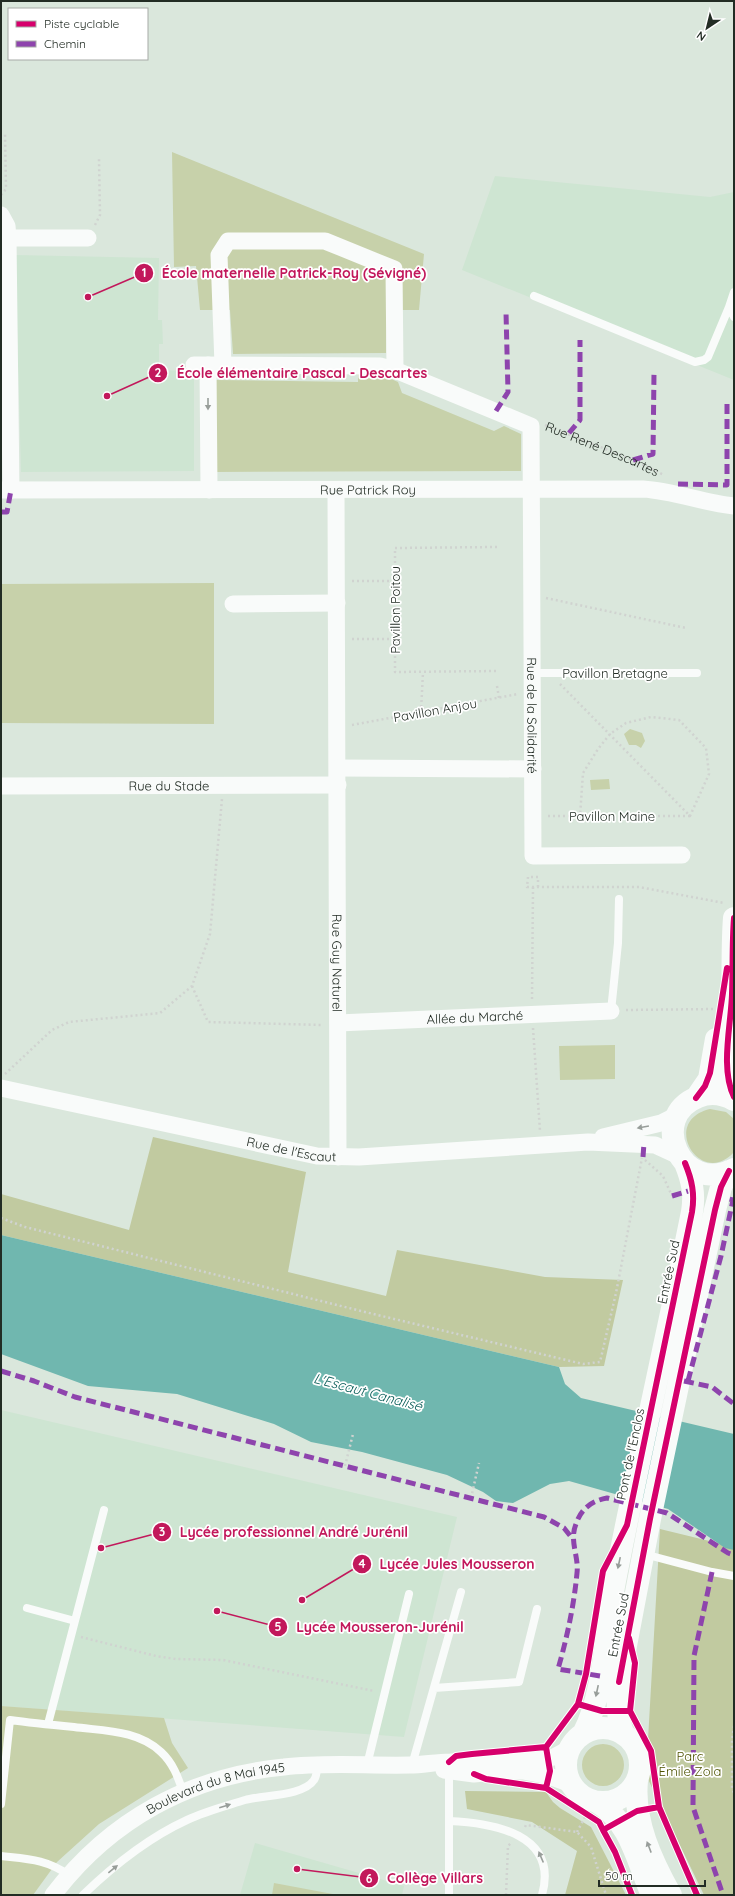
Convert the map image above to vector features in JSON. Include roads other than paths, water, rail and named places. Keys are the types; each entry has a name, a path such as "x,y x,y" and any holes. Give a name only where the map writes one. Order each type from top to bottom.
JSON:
{"main road":[{"path":"730,911 733,943 732,994 727,1076 734,1099"},
{"path":"678,1114 684,1106 696,1098 705,1086 710,1073 720,1009 733,943"},
{"path":"696,1098 713,1094 734,1099"},
{"name":"Entrée Sud","path":"656,1387 694,1204 693,1185 682,1159 674,1146 674,1124 678,1114"},
{"path":"682,1159 694,1170 706,1174 718,1175 732,1170"},
{"name":"Entrée Sud","path":"624,1735 618,1716 618,1693 650,1519 716,1203 721,1187 732,1170"},
{"name":"Pont de l'Enclos","path":"627,1525 656,1387"},
{"name":"Entrée Sud","path":"576,1742 591,1716 598,1688 609,1614 627,1525"},
{"path":"589,1810 582,1796 571,1784 567,1775 566,1765 576,1742 593,1729 604,1728 615,1730 624,1735 633,1743 640,1759 636,1803 644,1835 671,1895"},
{"path":"589,1810 618,1799 631,1790 637,1781"},
{"path":"589,1810 611,1812 624,1828 652,1895"}],"street":[{"path":"1,215 7,226 8,238 4,301 10,312 6,490"},
{"path":"8,238 88,238"},
{"path":"209,490 208,365 219,255 228,241 325,241 394,269 395,370"},
{"name":"Rue René Descartes","path":"208,365 372,365 395,370 531,426"},
{"name":"Rue de la Solidarité","path":"531,426 533,856 682,855"},
{"name":"Rue Patrick Roy","path":"6,490 656,490 734,506"},
{"name":"Rue Guy Naturel","path":"336,490 338,727 338,1157"},
{"path":"233,604 337,603"},
{"path":"338,777 533,768"},
{"name":"Rue du Stade","path":"1,786 224,785 338,777"},
{"name":"Allée du Marché","path":"338,1022 611,1011"},
{"name":"Rue de l'Escaut","path":"1,1088 297,1153 338,1157 588,1142 655,1145 682,1159"},
{"name":"Rue de l'Escaut","path":"588,1142 624,1131 661,1124 678,1114"},
{"name":"Boulevard du 8 Mai 1945","path":"54,1895 69,1875 105,1839 122,1826 156,1805 183,1792 219,1779 252,1771 285,1766 412,1765 449,1767 540,1760 554,1757 576,1742"},
{"name":"Boulevard du 8 Mai 1945","path":"449,1767 474,1774 504,1771 523,1772 549,1776 571,1784"}],"lane":[{"path":"534,296 695,362 700,362 708,357 734,292"},
{"path":"728,307 734,317"},
{"name":"Pavillon Bretagne","path":"533,673 697,673"},
{"path":"611,1011 618,943 619,900"},
{"path":"48,1724 104,1510"},
{"path":"644,1554 712,1572 734,1576"},
{"path":"412,1765 461,1592"},
{"path":"367,1765 409,1594"},
{"path":"27,1608 75,1621"},
{"path":"434,1688 519,1682 537,1609"},
{"path":"1,1804 10,1720 115,1732 138,1738 158,1749 168,1759 177,1775 183,1792"},
{"path":"83,1895 115,1867 170,1829 196,1816 241,1801 300,1790 310,1785 314,1780 317,1765"},
{"path":"449,1767 449,1895"},
{"path":"449,1821 484,1824 509,1831 526,1840 538,1851 542,1859 546,1882 542,1895"},
{"path":"1,1856 46,1862 69,1875"}],"water":[{"name":"L'Escaut Canalisé","path":"1,1235 559,1367 565,1384 581,1398 734,1434 734,1550 725,1548 668,1509 569,1481 550,1484 513,1503 496,1501 483,1492 447,1475 362,1452 311,1442 274,1424 177,1394 88,1386 1,1354"}],"place":[{"name":"École maternelle Patrick-Roy (Sévigné)","path":"88,297"},
{"name":"École élémentaire Pascal - Descartes","path":"107,396"},
{"name":"Lycée professionnel André Jurénil","path":"101,1548"},
{"name":"Lycée Jules Mousseron","path":"302,1600"},
{"name":"Lycée Mousseron-Jurénil","path":"217,1611"},
{"name":"Collège Villars","path":"297,1869"}],"park label":[{"name":"Parc Émile Zola","path":"690,1764"}]}
